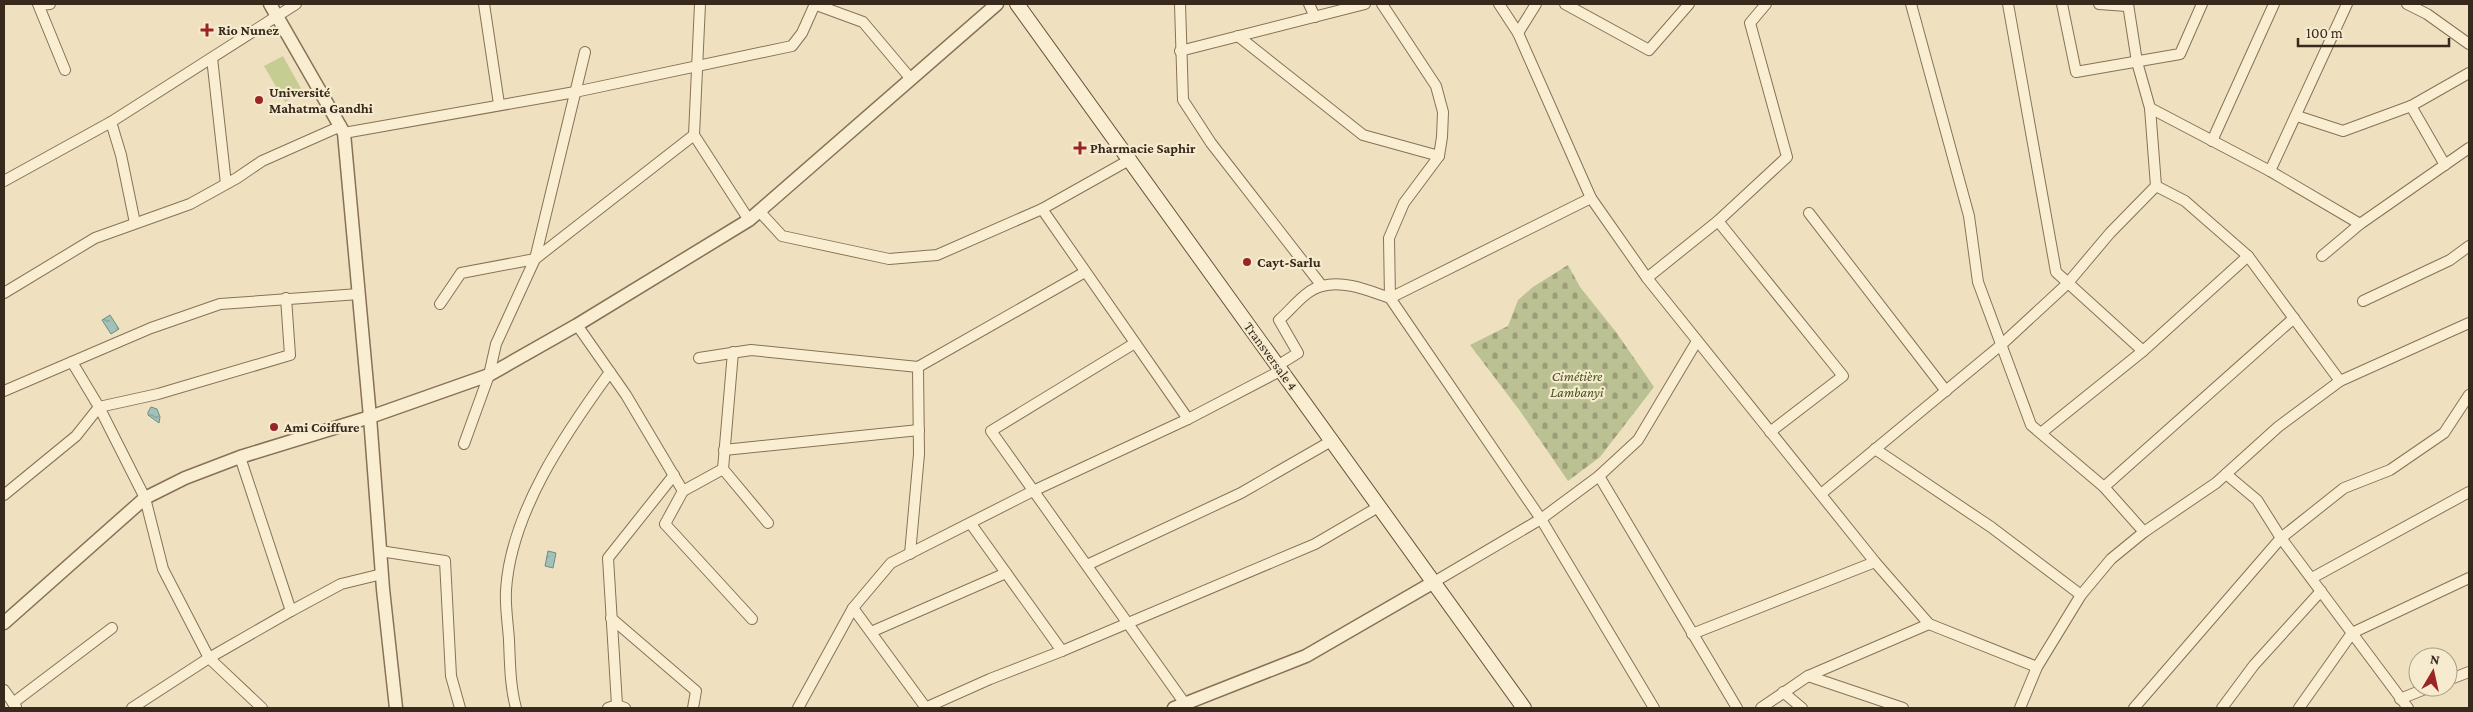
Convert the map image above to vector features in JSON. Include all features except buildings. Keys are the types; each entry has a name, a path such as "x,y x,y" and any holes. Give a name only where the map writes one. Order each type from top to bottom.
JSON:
{"main road":[{"name":"Transversale 4","path":"1017,4 1131,159 1524,708"}],"street":[{"path":"50,4 38,5 65,70"},
{"path":"270,4 279,16 342,130 359,294 382,574 396,708"},
{"path":"4,181 111,122 296,4"},
{"path":"484,4 499,104"},
{"path":"700,4 694,134 749,220"},
{"path":"4,293 94,238 190,204 262,161 342,130 575,92 792,46 802,33 815,4 863,22 911,79"},
{"path":"4,623 145,498 185,478 240,457 370,417 489,375 577,326 749,220 996,4"},
{"path":"1180,4 1183,100 1211,143 1322,286"},
{"path":"1309,4 1315,18"},
{"path":"1180,51 1365,4"},
{"path":"1382,4 1436,86 1443,112 1439,156 1404,203 1390,238 1390,298 1541,519 1654,708"},
{"path":"1499,4 1518,33 1591,198 1647,278 1696,341 1875,562 1929,624 2038,667"},
{"path":"1518,33 1536,4"},
{"path":"1566,4 1649,50 1689,4"},
{"path":"1647,278 1718,221 1787,156 1750,23 1766,4"},
{"path":"1911,4 1969,216 1978,282 2031,424 2104,487 2144,532"},
{"path":"2008,4 2056,272 2067,284 2143,350"},
{"path":"2062,4 2076,72 2180,54 2202,4"},
{"path":"1820,494 2002,344 2067,284 2110,233 2156,186 2150,108 2137,62 2127,5 2100,4"},
{"path":"2212,141 2274,4"},
{"path":"2270,171 2347,4"},
{"path":"2407,4 2427,14 2469,44"},
{"path":"2427,14 2433,4"},
{"path":"1238,36 1363,135 1439,156"},
{"path":"464,444 489,375 496,344 535,259 586,52"},
{"path":"212,58 226,184"},
{"path":"2297,116 2343,131 2411,106 2469,73"},
{"path":"2411,106 2445,164"},
{"path":"2150,108 2270,171 2360,224"},
{"path":"111,122 121,155 135,223"},
{"path":"440,304 461,274 535,259 694,134"},
{"path":"2322,256 2360,224 2469,148"},
{"path":"760,212 782,236 889,259 937,255 1042,209 1131,159"},
{"path":"2156,186 2185,201 2248,256 2340,381"},
{"path":"798,708 852,608 891,563 1033,491 1188,419 1279,368 1298,353 1279,320 1310,292 1322,286 1357,286 1390,298 1591,198"},
{"path":"1042,209 1188,419"},
{"path":"1809,213 1946,390"},
{"path":"1718,221 1843,376 1770,432"},
{"path":"2362,301 2450,260 2469,246"},
{"path":"2042,434 2143,350 2248,256"},
{"path":"699,358 751,350 918,367 1085,272"},
{"path":"4,391 151,328 220,304 359,294"},
{"path":"4,495 76,436 99,407 158,394 290,355 286,298"},
{"path":"2104,487 2294,318"},
{"path":"2020,708 2038,667 2081,595 2111,559 2144,532 2226,474 2278,427 2340,381 2469,324"},
{"path":"577,326 626,395 683,491"},
{"path":"1135,343 990,431 1088,565 1183,707 1306,656 1541,519 1599,476 1638,440 1696,341"},
{"path":"733,352 723,469 768,523"},
{"path":"72,362 99,407 145,498 163,569 209,658 262,708"},
{"path":"910,554 919,454 918,367"},
{"path":"516,708 511,688 506,590 517,538 538,487 577,418 610,372"},
{"path":"2134,708 2281,538 2344,488 2390,470 2444,432 2469,395"},
{"path":"724,450 918,430"},
{"path":"1088,565 1241,493 1333,440"},
{"path":"1875,449 1991,527 2081,595"},
{"path":"240,457 291,611"},
{"path":"723,469 683,491 665,524 752,619"},
{"path":"2226,474 2257,500 2281,538 2352,633 2402,705 2414,697"},
{"path":"617,707 608,558 674,476"},
{"path":"1599,476 1738,708"},
{"path":"2312,578 2469,492"},
{"path":"852,608 926,708 990,679 1062,651 1315,544 1380,506"},
{"path":"971,524 1062,651"},
{"path":"380,551 445,561 451,676 460,708"},
{"path":"1692,634 1875,562"},
{"path":"871,632 1006,573"},
{"path":"132,708 209,658 341,584 382,574"},
{"path":"2299,708 2352,633 2469,578"},
{"path":"2222,708 2254,665 2321,591"},
{"path":"611,618 696,691 694,708"},
{"path":"1761,708 1808,676 1929,624"},
{"path":"4,690 15,706 112,628"},
{"path":"1808,676 1903,708"},
{"path":"1783,692 1802,708"}],"green space":[{"path":"283,56 303,92 285,102 264,66"},
{"name":"Cimétière Lambanyi","path":"1568,265 1580,287 1616,332 1654,387 1600,457 1568,481 1520,411 1470,345 1508,326 1518,300 1533,287"}],"water":[{"path":"110,315 119,329 111,334 102,320"},
{"path":"151,407 157,409 160,417 159,423 148,415"},
{"path":"548,551 556,553 553,568 545,566"}],"place":[{"name":"Rio Nunez","path":"207,30"},
{"name":"Université Mahatma Gandhi","path":"259,100"},
{"name":"Pharmacie Saphir","path":"1080,148"},
{"name":"Cayt-Sarlu","path":"1247,262"},
{"name":"Ami Coiffure","path":"274,427"}]}
